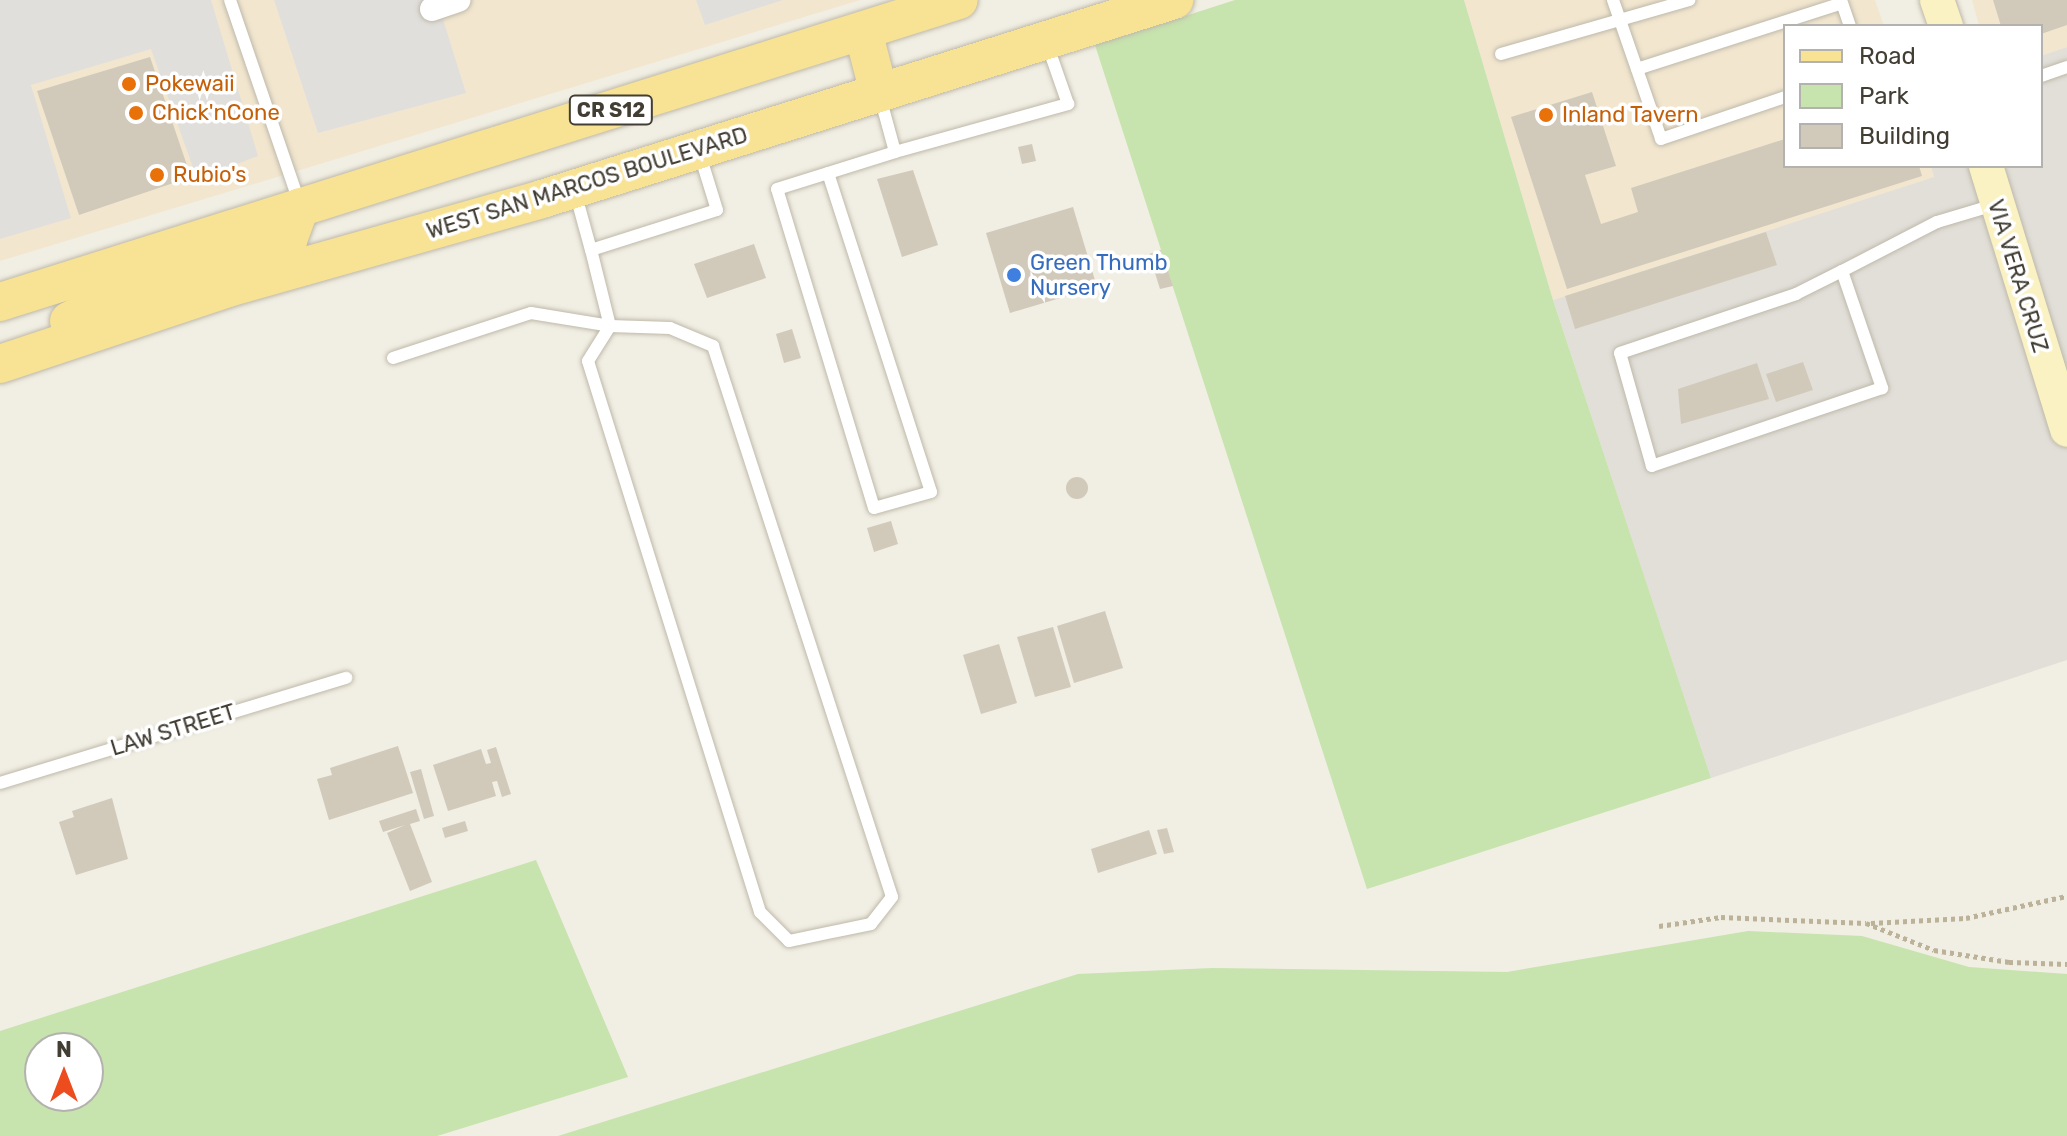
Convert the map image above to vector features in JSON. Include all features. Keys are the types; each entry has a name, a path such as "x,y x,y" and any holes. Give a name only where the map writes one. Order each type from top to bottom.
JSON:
{"main road":[{"name":"CR S12","path":"0,302 959,0"},
{"name":"WEST SAN MARCOS BOULEVARD","path":"17,358 228,288 574,189 1174,0"},
{"path":"1937,0 1945,24"},
{"path":"863,31 879,93"},
{"name":"VIA VERA CRUZ","path":"1987,168 2067,430"},
{"path":"17,358 72,319 120,295 288,240 300,207"}],"street":[{"path":"432,9 458,0"}],"lane":[{"path":"230,0 300,207"},
{"path":"1613,0 1661,139 1783,98"},
{"path":"1501,54 1689,0"},
{"path":"1637,69 1842,1 1849,24"},
{"path":"828,173 931,492 874,508 777,189 828,173 895,152 1068,104 1046,41"},
{"path":"2043,75 2067,67"},
{"path":"879,93 895,152"},
{"path":"591,250 717,210 698,150"},
{"path":"393,358 531,313 610,326 670,328 713,346 892,897 871,924 789,941 760,912 588,361 610,326 574,189"},
{"path":"1842,271 1882,388 1652,466 1620,353 1796,294 1937,222 1997,204"},
{"name":"LAW STREET","path":"0,783 346,678"}],"path":[{"path":"1659,926 1721,917 1866,923 1966,918 2067,896"},
{"path":"1866,923 1934,950 2067,964"}],"shaded area":[{"path":"0,0 860,0 0,261"},
{"path":"0,0 211,0 258,156 197,179 151,49 31,85 71,218 0,239"},
{"path":"274,0 437,0 466,93 318,133"},
{"path":"696,0 783,0 705,25"},
{"path":"1464,0 1875,0 1883,24 1783,24 1783,168 1932,168 1934,177 1553,300"},
{"path":"1972,0 2067,0 2067,47 2043,55 2043,24 1978,24"},
{"path":"2067,47 2067,660 1711,778 1553,300 1934,177 1932,168 2043,168 2043,55"}],"green space":[{"path":"1235,0 1464,0 1553,300 1711,778 1367,889 1095,45"},
{"path":"536,860 628,1077 437,1136 0,1136 0,1031"},
{"path":"1748,931 1862,936 1969,967 2067,974 2067,1136 558,1136 1078,974 1212,968 1507,972"}],"building":[{"path":"1993,0 2067,0 2067,25 2043,33 2043,24 2000,24"},
{"path":"150,57 191,177 79,215 37,91"},
{"path":"1592,92 1616,166 1585,175 1601,224 1638,212 1631,188 1783,140 1783,168 1920,168 1922,176 1567,289 1511,117"},
{"path":"1032,144 1036,161 1022,164 1018,147"},
{"path":"913,170 938,245 902,257 877,179"},
{"path":"1073,207 1097,287 1010,313 986,233"},
{"path":"1766,232 1777,265 1575,329 1565,296"},
{"path":"754,244 766,278 707,298 694,264"},
{"path":"1161,250 1173,286 1160,289 1149,254"},
{"path":"792,329 801,358 784,363 776,334"},
{"path":"1803,362 1813,390 1776,402 1766,374"},
{"path":"1757,363 1769,399 1681,424 1678,389"},
{"path":"1073,477 1081,477 1088,488 1081,499 1073,499 1066,492 1066,484"},
{"path":"891,521 898,544 874,552 867,528"},
{"path":"1105,611 1123,668 1074,683 1057,626"},
{"path":"1053,627 1071,687 1035,697 1017,637"},
{"path":"999,644 1017,703 981,714 963,655"},
{"path":"398,746 413,793 329,820 317,779 332,775 330,768"},
{"path":"496,747 511,794 502,797 497,781 492,782 496,796 448,811 433,765 481,749 486,764 491,763 487,750"},
{"path":"421,769 434,816 424,819 410,772"},
{"path":"112,798 128,859 76,875 59,822 74,817 72,811"},
{"path":"416,809 420,821 410,824 432,882 410,891 387,833 405,825 383,832 379,821"},
{"path":"465,821 468,831 445,838 442,828"},
{"path":"1167,828 1174,852 1164,854 1157,830"},
{"path":"1149,830 1157,854 1098,873 1091,849"}],"place":[{"name":"Pokewaii","path":"129,84"},
{"name":"Chick'nCone","path":"136,113"},
{"name":"Inland Tavern","path":"1546,115"},
{"name":"Rubio's","path":"157,175"},
{"name":"Green Thumb Nursery","path":"1014,275"}]}
